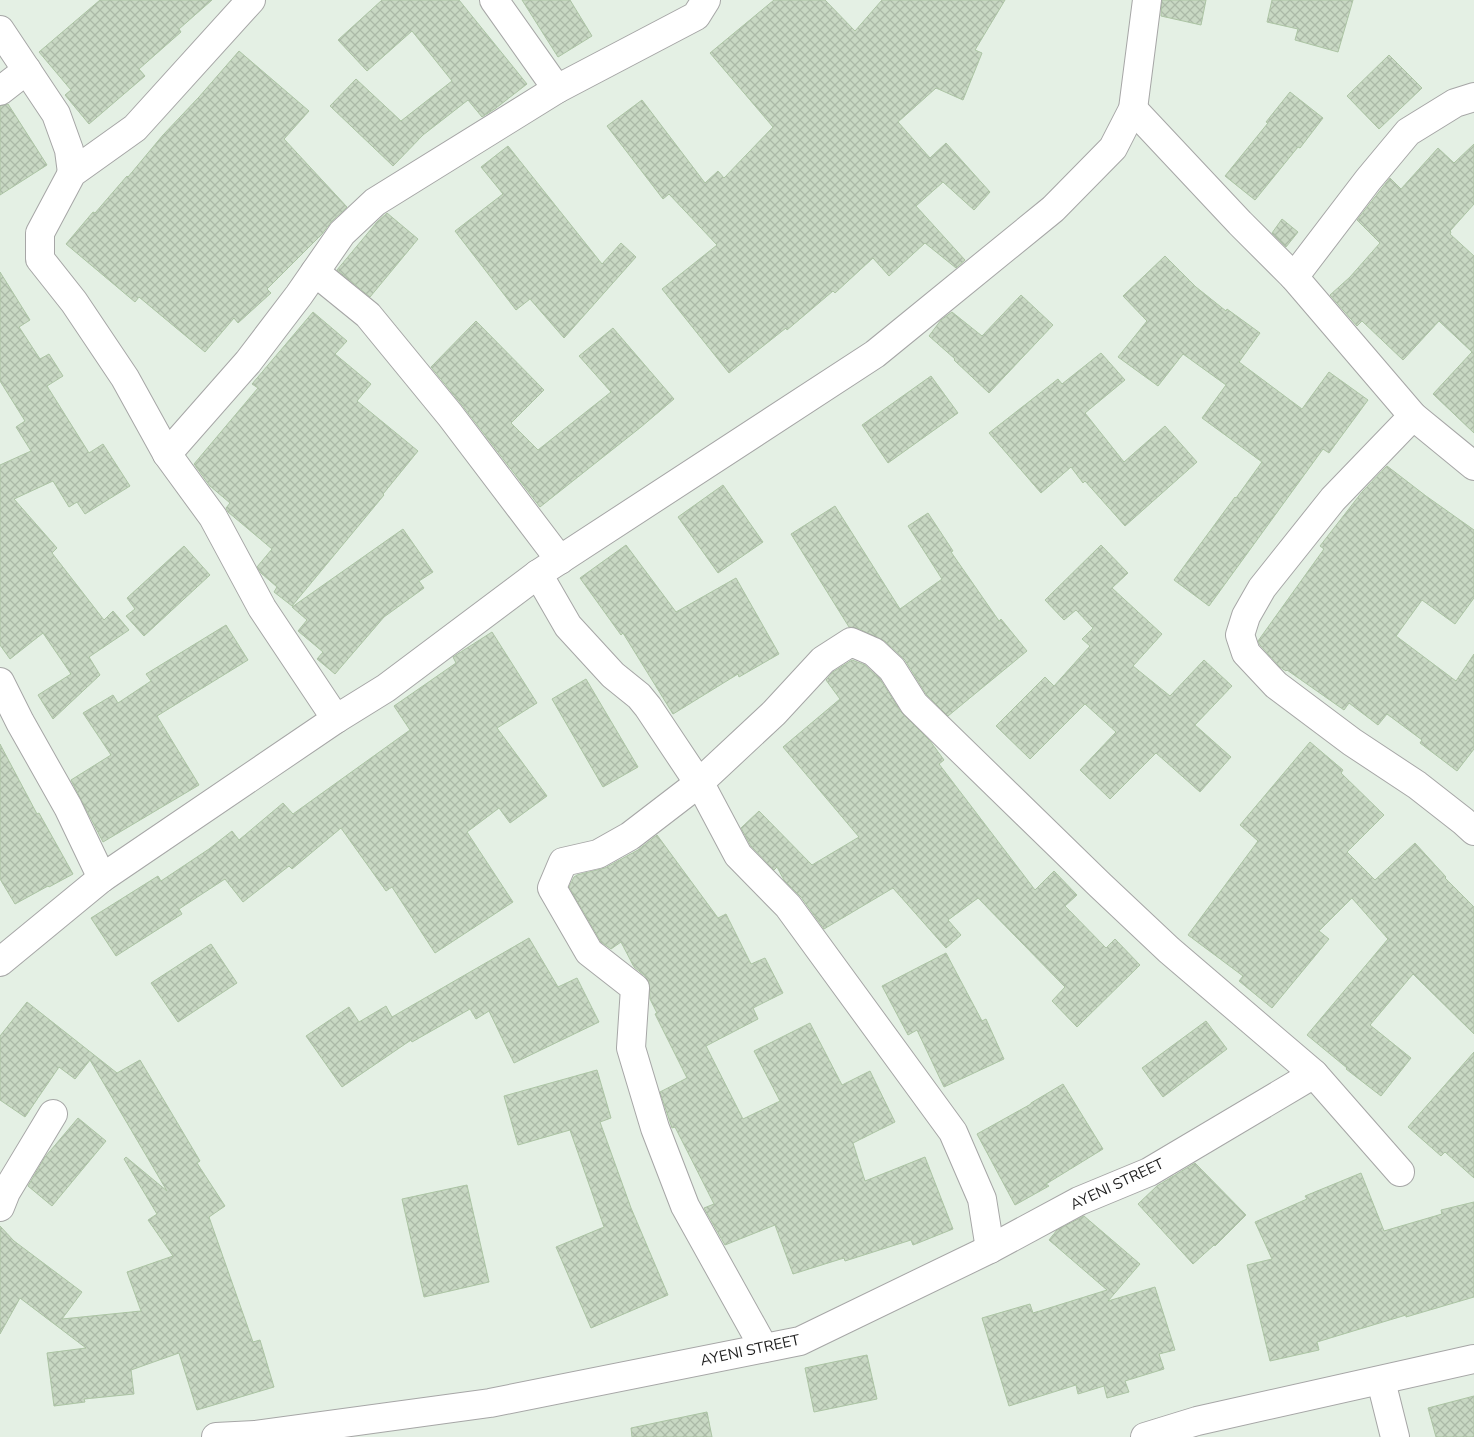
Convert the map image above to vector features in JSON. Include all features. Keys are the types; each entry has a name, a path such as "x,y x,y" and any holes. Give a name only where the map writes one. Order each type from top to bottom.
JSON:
{"street":[{"path":"251,0 135,128 72,173 40,233 40,259 74,302 125,378 167,454 213,517 262,608 336,719"},
{"path":"494,0 557,89"},
{"path":"167,454 248,362 342,233 376,202 557,89 696,16 706,0"},
{"path":"0,962 102,878 336,719 386,688 549,567 875,354 1053,209 1113,148 1133,109 1147,0"},
{"path":"0,30 56,114 70,150 72,173"},
{"path":"0,91 27,70"},
{"path":"1294,277 1368,180 1408,132 1455,103 1474,97"},
{"path":"1133,109 1240,223 1294,277 1413,416 1474,466"},
{"path":"315,272 368,315 450,415 549,567 568,626 613,675 639,696 648,707 699,783 738,856 788,906 953,1132 982,1199 990,1249"},
{"path":"1413,416 1333,499 1262,588 1246,616 1240,634 1246,653 1276,685 1352,742 1417,785 1463,820 1474,831"},
{"path":"764,1348 685,1206 655,1128 631,1048 635,988 589,952 552,888 563,862 598,854 630,836 699,783 774,713 823,660 851,642 874,652 892,669 914,704 1100,885 1169,950 1314,1074 1400,1172"},
{"path":"0,682 20,722 68,807 102,878"},
{"name":"AYENI STREET","path":"216,1437 255,1435 490,1403 800,1341 990,1249 1078,1201 1149,1172 1314,1074"},
{"path":"0,1207 6,1192 53,1114"},
{"path":"1145,1437 1197,1421 1474,1359"},
{"path":"1382,1381 1395,1437"}],"building":[{"path":"100,0 212,0 179,29 181,32 139,69 145,76 89,124 65,95 71,90 39,52"},
{"path":"382,0 459,0 527,84 482,117 468,100 423,135 393,166 330,106 356,79 401,121 452,81 412,31 367,71 338,40"},
{"path":"522,0 570,0 592,36 558,57"},
{"path":"774,0 825,0 855,31 882,0 1005,0 975,50 982,53 963,100 936,88 898,122 930,158 946,143 990,192 974,210 943,182 916,206 965,260 956,268 925,243 889,276 873,258 835,293 833,291 787,330 786,328 729,373 662,289 717,245 669,194 663,199 607,126 642,100 705,183 718,171 724,178 773,127 710,53"},
{"path":"1162,0 1206,0 1201,25 1161,16"},
{"path":"1272,0 1353,0 1338,52 1295,40 1298,29 1267,22"},
{"path":"239,51 309,111 284,139 347,207 267,289 271,293 238,323 234,318 205,352 139,297 135,302 66,244"},
{"path":"1389,55 1422,88 1379,129 1347,96"},
{"path":"1290,92 1323,118 1255,200 1225,176 1268,123 1266,122"},
{"path":"8,104 47,165 0,195 0,106"},
{"path":"1474,144 1474,204 1450,231 1450,234 1474,256 1474,433 1433,394 1472,352 1439,321 1403,360 1362,321 1357,326 1330,295 1350,277 1380,243 1357,220 1390,178 1401,189 1438,148 1454,163"},
{"path":"508,146 602,264 621,243 636,257 564,338 530,299 516,310 455,231 503,194 481,167"},
{"path":"387,213 418,239 370,297 337,270 377,222"},
{"path":"1282,219 1298,232 1286,247 1272,233"},
{"path":"1165,256 1196,287 1226,311 1227,309 1260,333 1239,362 1302,409 1329,372 1368,400 1329,453 1323,449 1209,606 1174,580 1262,462 1202,418 1226,385 1183,354 1158,386 1118,357 1147,321 1123,296"},
{"path":"0,272 30,320 19,327 40,359 49,354 63,376 47,386 89,453 103,444 130,486 85,514 77,502 69,507 53,481 14,499 57,548 52,553 104,620 113,611 129,630 89,657 100,675 53,719 38,695 71,674 43,633 10,659 0,645 0,465 31,451 16,427 25,421 0,381"},
{"path":"1021,295 1053,325 989,393 929,336 941,320 952,312 982,336"},
{"path":"313,312 347,341 335,354 371,384 357,401 418,451 292,606 274,592 277,587 257,567 272,549 228,512 226,508 230,503 210,486 194,464 258,388 252,384"},
{"path":"476,321 544,390 511,423 538,450 611,392 579,356 613,328 674,399 540,507 431,367"},
{"path":"1101,353 1125,380 1085,413 1124,462 1165,426 1197,462 1125,526 1085,481 1083,483 1071,467 1041,493 989,433 1058,379 1062,384"},
{"path":"931,376 958,413 888,463 862,425"},
{"path":"1387,466 1474,530 1474,598 1455,624 1422,600 1396,636 1456,681 1474,654 1474,749 1457,771 1420,743 1422,740 1387,714 1378,725 1349,703 1344,710 1280,667 1258,641 1324,549 1320,546 1362,492"},
{"path":"723,485 763,542 718,573 678,517"},
{"path":"835,506 900,609 942,579 908,526 928,513 953,551 951,552 999,621 1001,619 1027,651 948,716 926,694 905,660 885,641 857,628 849,627 791,534"},
{"path":"403,529 433,572 419,581 424,588 384,617 335,674 317,659 323,652 298,631 307,620 292,607"},
{"path":"626,545 676,612 736,578 779,654 739,677 738,674 673,714 623,633 621,635 580,578"},
{"path":"1101,545 1128,573 1112,588 1162,634 1133,666 1170,696 1204,660 1232,686 1195,725 1231,757 1200,792 1156,753 1110,799 1080,770 1116,732 1085,704 1030,759 996,726 1045,677 1054,686 1090,646 1082,639 1093,628 1076,610 1064,620 1045,600"},
{"path":"184,546 210,575 144,636 126,616 135,609 127,598"},
{"path":"226,625 248,660 157,716 199,785 103,842 71,780 111,755 83,713 113,695 118,703 151,681 146,674"},
{"path":"492,632 537,703 497,728 547,796 510,823 499,808 467,832 513,902 435,953 392,887 386,891 341,828 292,869 289,866 243,902 225,879 179,909 182,914 116,956 91,918 158,876 161,881 232,831 239,840 283,803 293,814 410,730 394,706 456,663 453,657"},
{"path":"852,660 865,665 880,679 901,712 930,741 944,760 939,764 1035,890 1054,871 1077,895 1065,906 1106,948 1115,939 1140,965 1077,1027 1052,1001 1065,987 978,898 948,920 961,935 946,948 893,888 824,929 801,897 784,880 777,867 774,870 751,846 741,828 759,811 812,865 859,837 783,747 840,699 826,680 833,672"},
{"path":"586,679 638,767 603,787 552,699"},
{"path":"1310,742 1343,770 1341,773 1384,815 1347,852 1375,880 1415,843 1445,878 1474,907 1474,1034 1413,974 1370,1025 1411,1058 1381,1096 1307,1035 1388,939 1352,898 1319,931 1329,939 1272,1008 1239,981 1243,976 1188,935 1258,841 1240,825"},
{"path":"0,744 37,814 39,813 73,874 15,904 0,879"},
{"path":"657,835 718,918 726,914 751,964 765,958 783,993 753,1008 758,1019 706,1046 743,1119 780,1101 754,1051 810,1023 842,1085 870,1071 895,1122 853,1143 865,1181 925,1157 953,1229 913,1245 911,1240 845,1261 844,1258 793,1274 775,1225 725,1245 704,1208 714,1204 675,1127 672,1128 660,1092 687,1078 655,1014 657,1013 650,999 649,982 634,967 621,942 611,949 601,942 569,887 577,875 605,868 638,850"},
{"path":"529,938 558,987 577,978 599,1022 514,1063 489,1011 476,1019 470,1009 412,1042 411,1040 342,1087 306,1036 349,1007 359,1022 386,1006 392,1017"},
{"path":"211,944 237,983 178,1022 151,983"},
{"path":"946,953 982,1021 986,1019 1004,1059 944,1087 917,1030 908,1035 882,986"},
{"path":"27,1002 117,1073 140,1060 200,1161 197,1163 225,1206 209,1217 253,1342 260,1340 274,1387 197,1410 179,1353 131,1370 134,1394 84,1399 85,1402 54,1406 47,1353 86,1348 20,1298 0,1334 0,1226 14,1241 82,1292 62,1319 141,1311 127,1272 173,1256 148,1220 157,1214 124,1159 126,1157 167,1191 90,1060 75,1079 59,1067 25,1117 0,1100 0,1036"},
{"path":"1206,1021 1227,1049 1163,1097 1142,1068"},
{"path":"1474,1052 1474,1178 1445,1152 1441,1156 1408,1127"},
{"path":"597,1070 611,1118 600,1122 631,1208 668,1295 591,1328 556,1247 604,1227 570,1130 518,1145 504,1096"},
{"path":"1063,1084 1103,1149 1046,1184 1049,1186 1015,1205 977,1134"},
{"path":"78,1118 106,1141 52,1206 28,1186 45,1157"},
{"path":"1195,1163 1246,1215 1215,1246 1193,1264 1138,1204 1157,1186"},
{"path":"1361,1173 1384,1231 1442,1214 1441,1210 1474,1202 1474,1297 1317,1342 1319,1350 1270,1361 1247,1265 1272,1259 1255,1222 1307,1199 1305,1196"},
{"path":"467,1185 489,1282 424,1297 402,1199"},
{"path":"1084,1216 1140,1264 1108,1301 1155,1287 1175,1350 1159,1354 1164,1369 1125,1381 1129,1392 1107,1398 1104,1386 1078,1394 1076,1385 1009,1406 982,1318 1030,1304 1033,1313 1107,1290 1049,1240 1057,1230"},
{"path":"867,1355 877,1399 814,1412 805,1368"},
{"path":"1474,1396 1474,1437 1436,1437 1428,1408"},
{"path":"707,1412 712,1437 632,1437 631,1428"}]}
